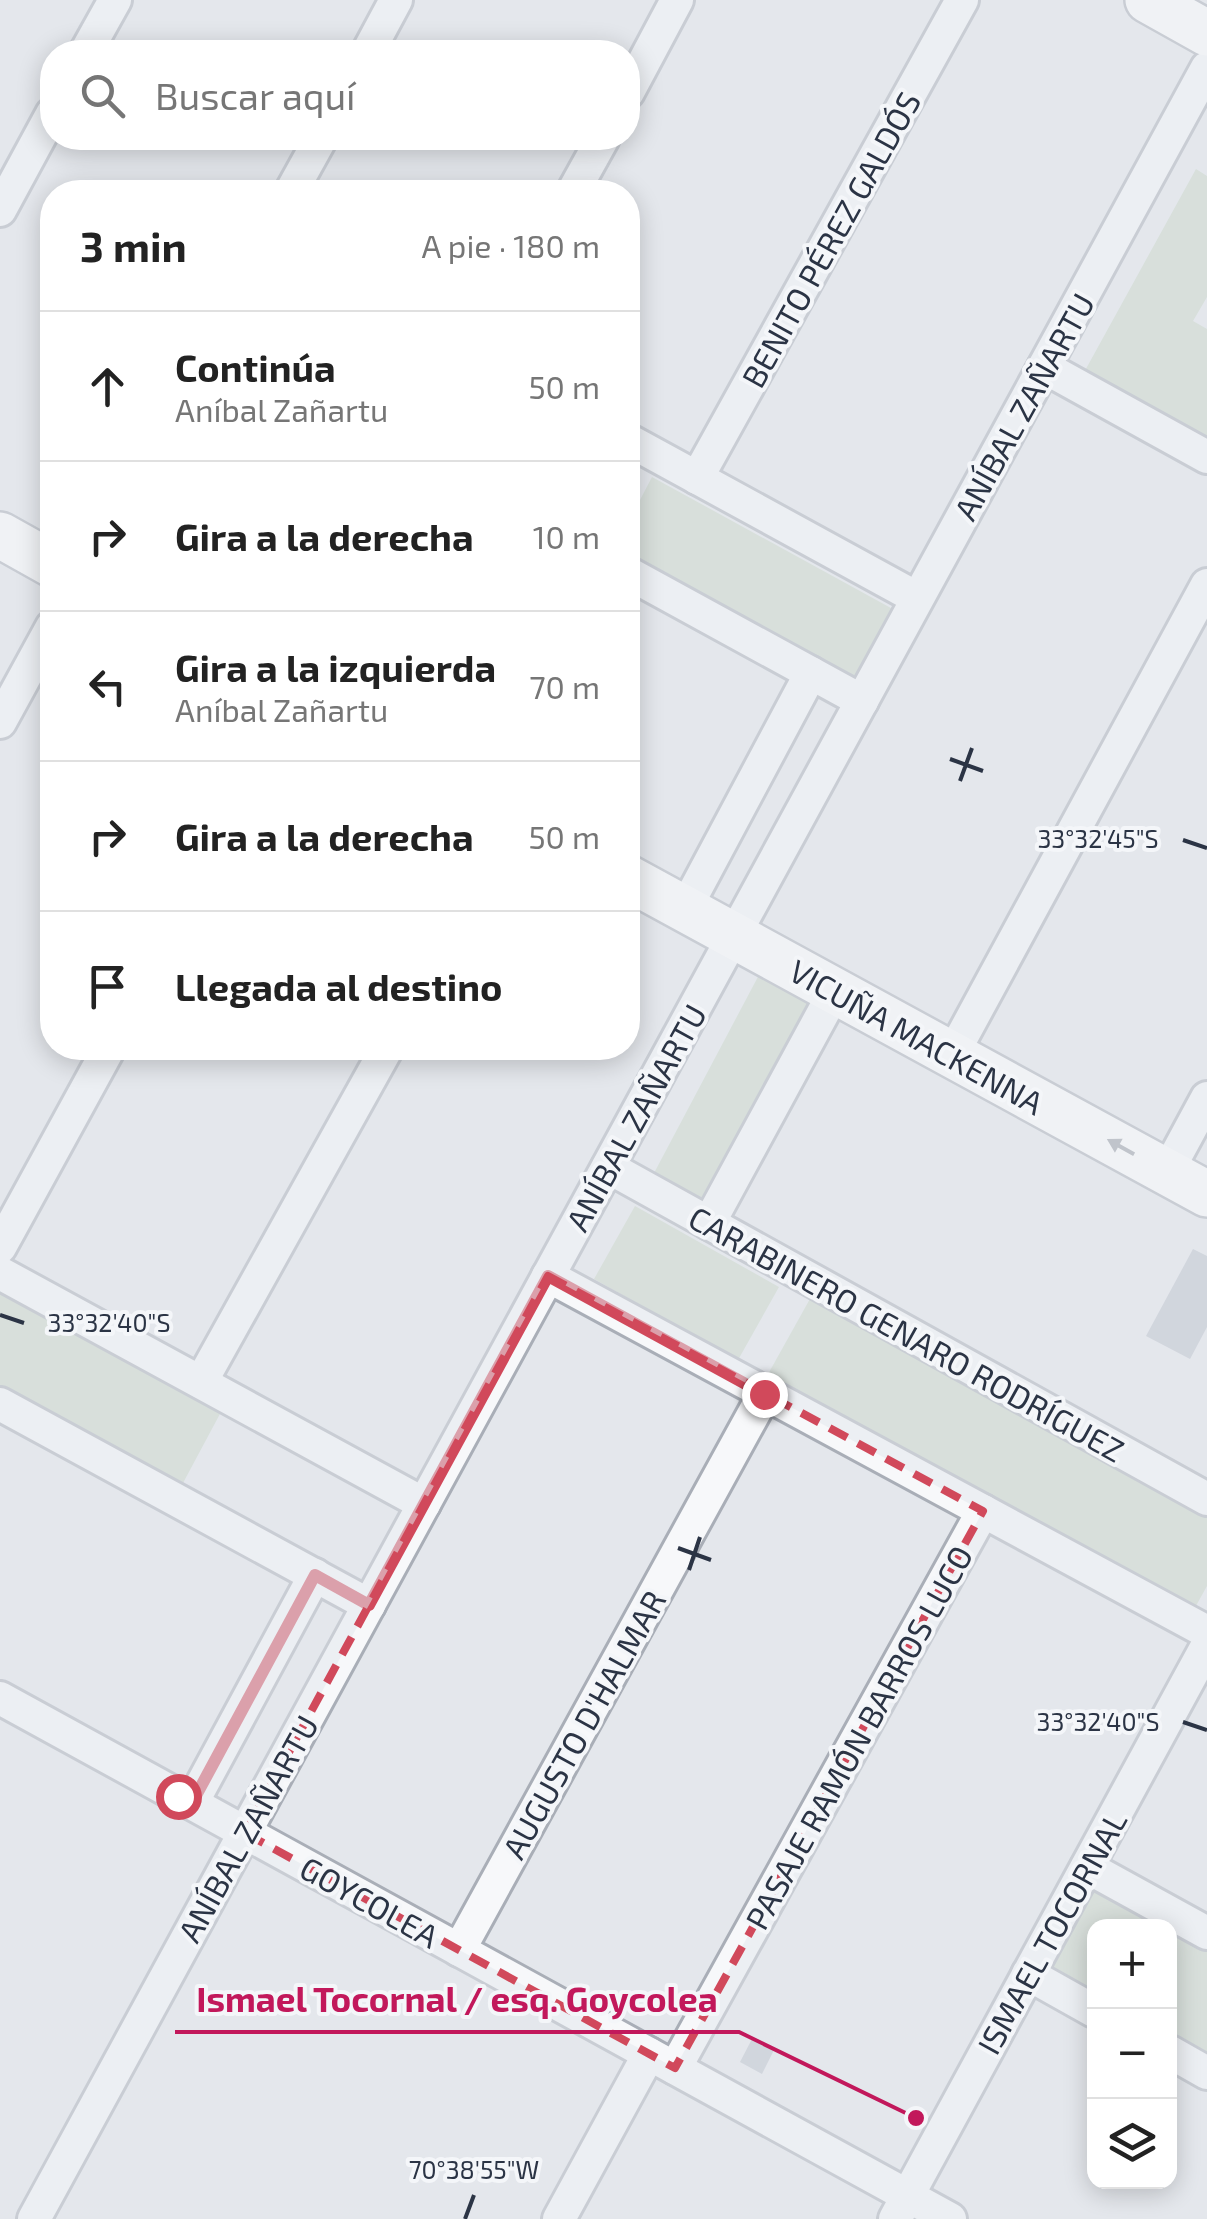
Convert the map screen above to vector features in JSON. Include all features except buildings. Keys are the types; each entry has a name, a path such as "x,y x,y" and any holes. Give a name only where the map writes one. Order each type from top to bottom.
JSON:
{"main road":[{"path":"1148,0 1207,32"},
{"path":"0,536 40,558"},
{"name":"VICUÑA MACKENNA","path":"640,885 1207,1194"}],"street":[{"path":"93,40 115,0"},
{"path":"640,69 677,0"},
{"name":"BENITO PÉREZ GALDÓS","path":"697,478 962,0"},
{"path":"372,40 385,4"},
{"name":"ANÍBAL ZAÑARTU","path":"34,2219 1207,68"},
{"path":"0,210 40,136"},
{"path":"298,180 314,150"},
{"path":"580,180 597,150"},
{"path":"1044,367 1207,458"},
{"path":"640,447 918,598"},
{"path":"640,580 862,701"},
{"path":"952,1054 1207,585"},
{"path":"0,722 40,648"},
{"path":"685,909 812,673"},
{"path":"709,1223 835,990"},
{"path":"0,1247 102,1060"},
{"path":"201,1382 380,1060"},
{"path":"1166,1172 1207,1098"},
{"name":"CARABINERO GENARO RODRÍGUEZ","path":"608,1167 1207,1498"},
{"path":"0,1273 424,1504"},
{"path":"548,1276 1207,1632"},
{"name":"AUGUSTO D'HALMAR","path":"459,1950 764,1394"},
{"path":"0,1404 369,1605"},
{"name":"PASAJE RAMÓN BARROS LUCO","path":"559,2219 662,2061 983,1511"},
{"name":"ANÍBAL ZAÑARTU","path":"192,1803 315,1575"},
{"name":"ISMAEL TOCORNAL","path":"901,2207 1207,1646"},
{"name":"GOYCOLEA","path":"0,1698 662,2061 901,2207 950,2219"},
{"path":"1087,1866 1207,1933"},
{"path":"1028,1974 1090,2009"},
{"path":"1177,2056 1207,2073"}],"highlighted area":[{"path":"548,1276 983,1511 675,2068 245,1833"}],"green space":[{"path":"1196,169 1207,176 1207,297 1193,321 1207,329 1207,445 1082,376"},
{"path":"652,477 900,613 861,685 640,564 640,500"},
{"path":"760,973 817,1003 709,1205 653,1175"},
{"path":"635,1206 779,1287 738,1360 594,1279"},
{"path":"0,1293 221,1412 183,1483 0,1385"},
{"path":"811,1297 1207,1517 1207,1586 1192,1613 767,1376"},
{"path":"1098,1883 1163,1919 1087,1919 1087,1994 1050,1973"},
{"path":"1177,1926 1207,1943 1207,2061 1177,2044"}],"place":[{"name":"Ismael Tocornal / esq. Goycolea","path":"916,2118"}],"route":[{"path":"178,1796 192,1803 315,1575 369,1605 548,1276 764,1394"}]}
